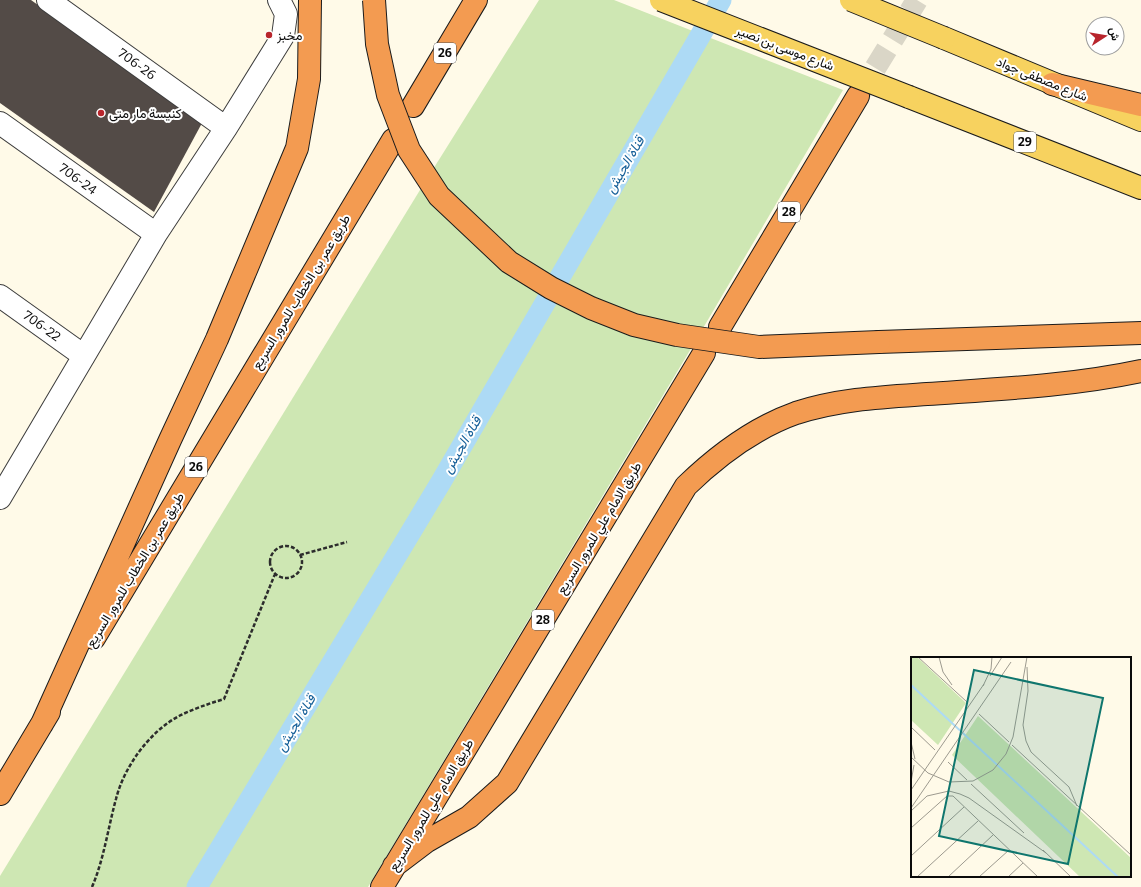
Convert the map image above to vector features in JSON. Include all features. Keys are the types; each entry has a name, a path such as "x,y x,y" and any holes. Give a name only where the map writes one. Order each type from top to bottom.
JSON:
{"highway":[{"path":"42,724 217,339 297,148 309,79 310,0"},
{"path":"374,0 376,44 388,95 409,150 439,196 509,262 551,288 591,308 634,325 677,335 759,346 1141,333"},
{"name":"26","path":"413,106 476,0"},
{"path":"1052,84 1141,105"},
{"name":"28","path":"720,327 858,96"},
{"name":"طريق عمر بن الخطاب للمرور السريع","path":"0,794 393,140"},
{"name":"طريق الامام علي للمرور السريع","path":"382,887 704,353"},
{"path":"394,866 427,841 469,817 507,783 686,486 713,461 746,437 795,414 849,400 1038,386 1141,371"}],"main road":[{"name":"شارع موسى بن نصير","path":"662,0 1141,188"},
{"name":"شارع مصطفى جواد","path":"851,0 1141,120"}],"street":[{"name":"706-26","path":"48,0 226,128"},
{"path":"0,498 6,475 84,356 156,234 226,128 282,36 282,7"},
{"name":"706-24","path":"0,123 156,234"},
{"name":"706-22","path":"0,296 84,356"}],"path":[{"path":"300,555 347,542"},
{"path":"282,546 293,548 300,555 302,566 296,575 287,579 275,574 271,568 271,557 278,548 282,546"},
{"path":"92,887 106,841 116,798 125,774 136,755 158,732 177,717 196,708 224,699 275,574"}],"green space":[{"path":"539,0 614,0 843,90 689,352 368,887 0,887 0,876 420,190"}],"building":[{"name":"كنيسة مار متى","path":"0,0 31,0 202,123 154,212 0,103"}],"waterway":[{"name":"قناة الجيش","path":"197,887 441,482 721,0"}],"tunnel":[{"path":"858,96 917,0"}],"place":[{"name":"مخبز","path":"269,35"},
{"name":"كنيسة مار متى","path":"101,113"}]}
